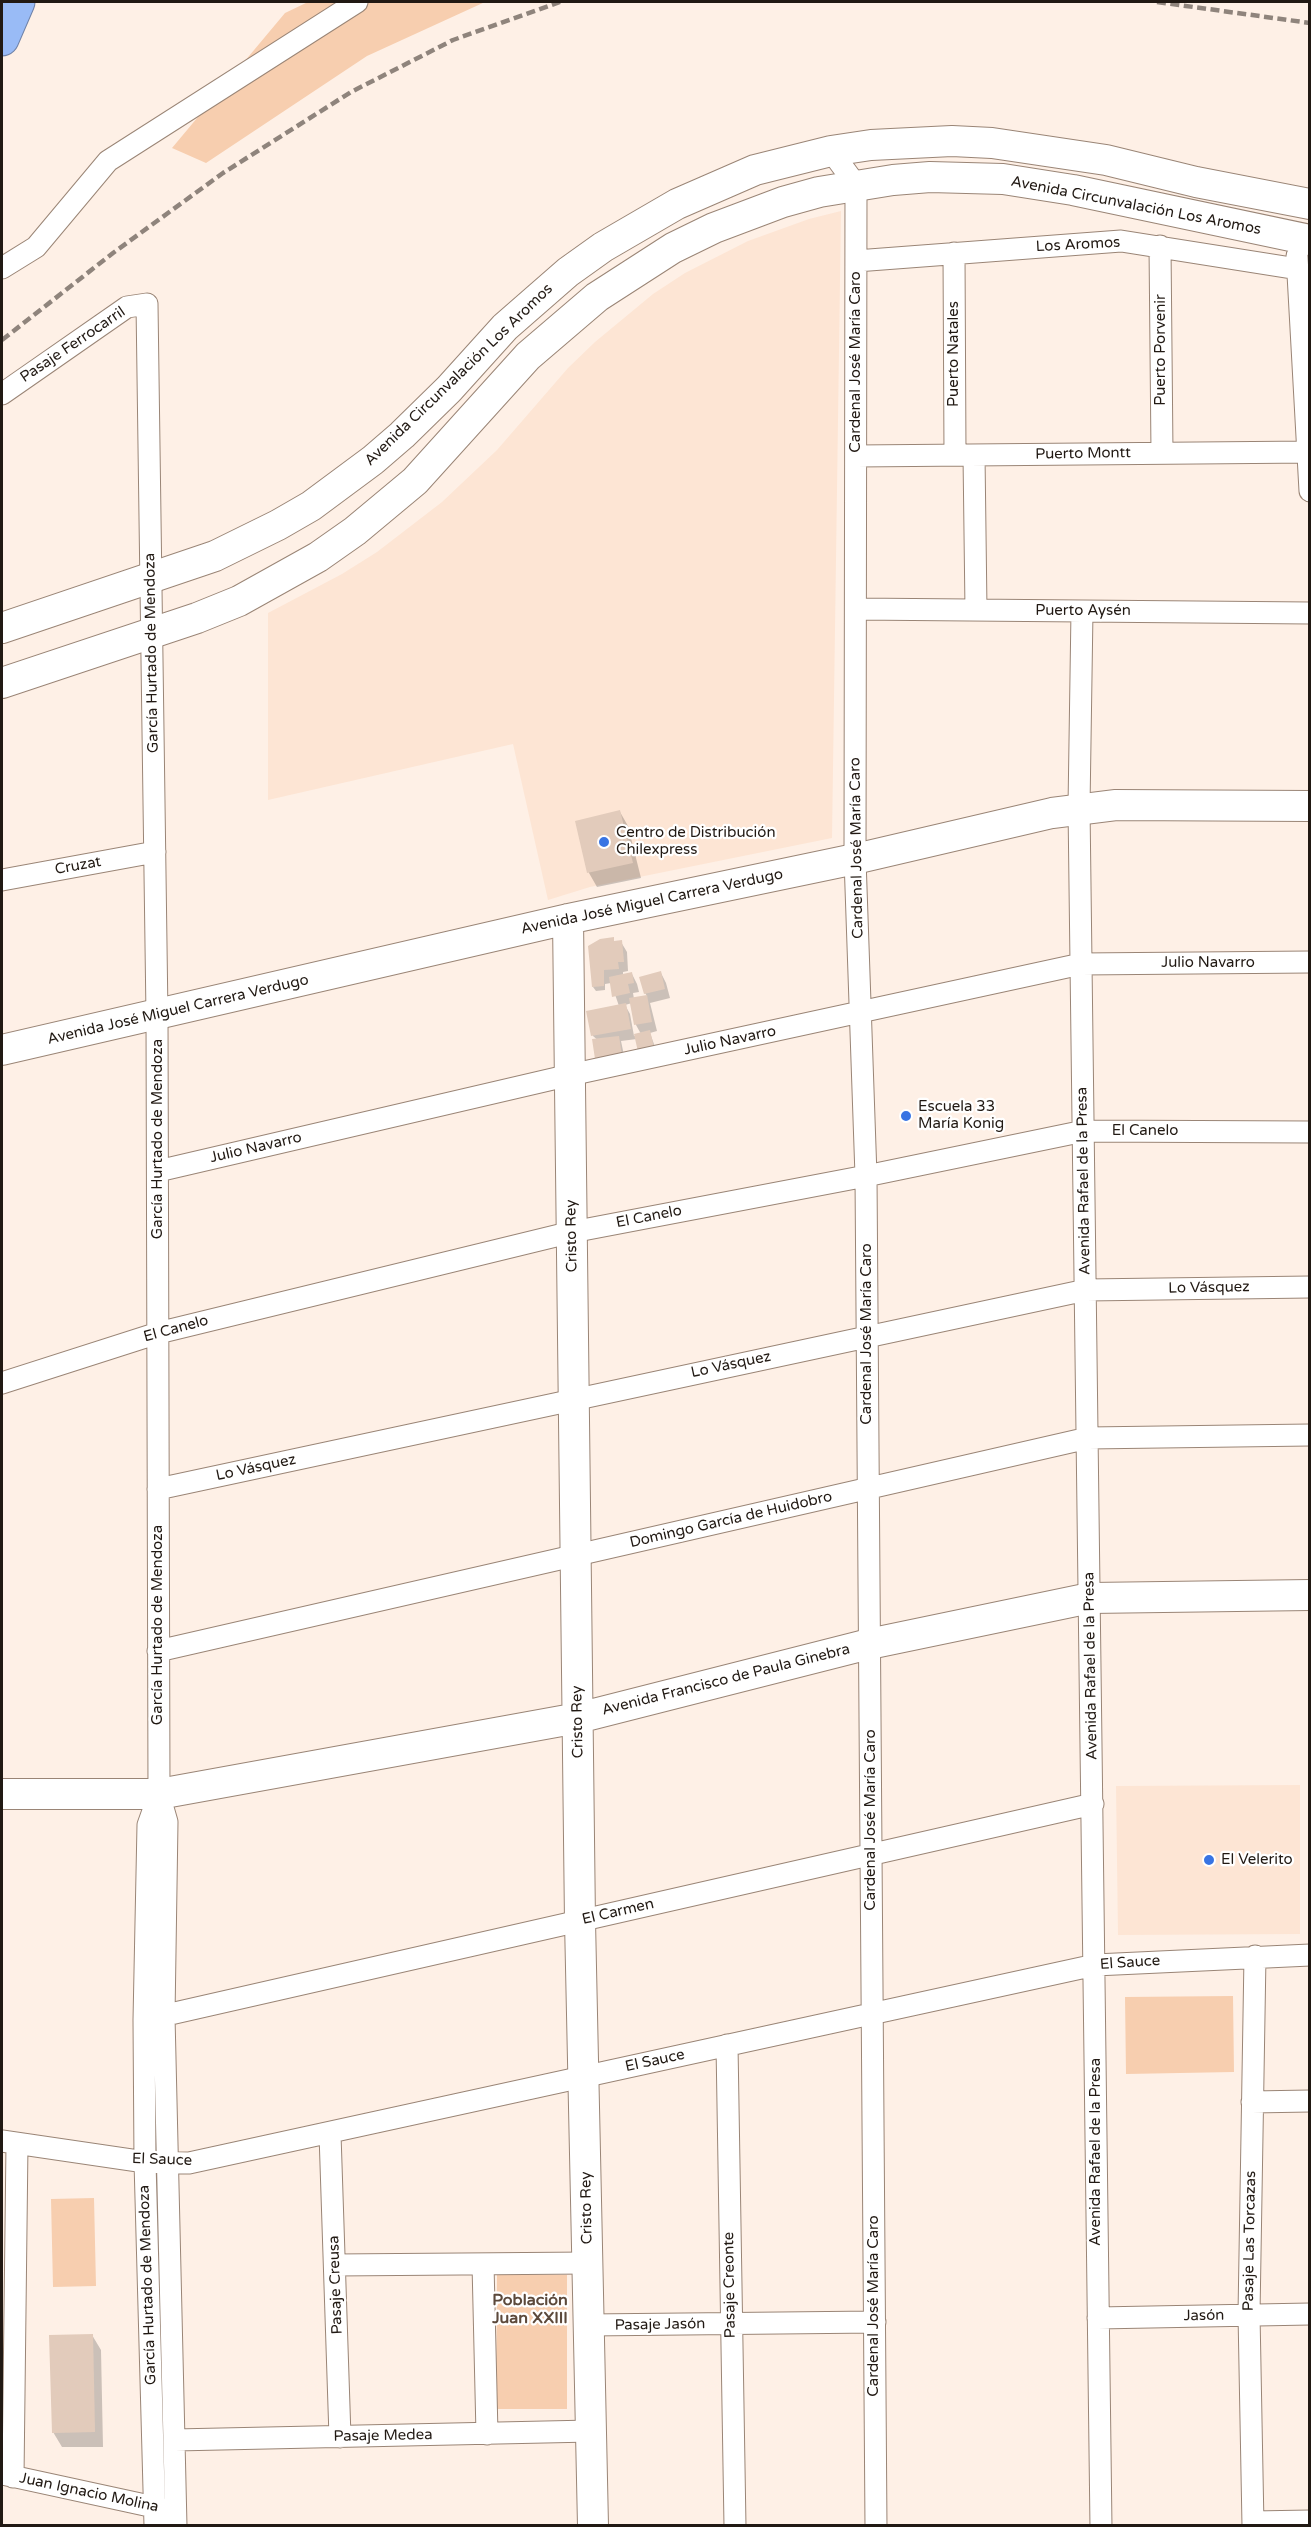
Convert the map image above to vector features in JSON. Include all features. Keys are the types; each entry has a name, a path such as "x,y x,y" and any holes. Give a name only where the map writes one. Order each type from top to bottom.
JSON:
{"highway":[{"path":"2,39 18,2"}],"street":[{"path":"2,268 36,247 108,161 357,2"},
{"name":"Avenida Circunvalación Los Aromos","path":"2,628 185,567 244,543 278,525 343,484 402,435 536,298 603,247 677,204 755,170 831,151 911,142 992,143 1106,160 1196,182 1310,204"},
{"path":"831,151 856,185"},
{"name":"Avenida Circunvalación Los Aromos","path":"2,683 239,601 308,563 386,507 443,453 528,356 570,318 634,271 673,248 748,214 810,194 856,185 930,177 1003,179 1073,190 1302,238"},
{"name":"Cardenal José María Caro","path":"856,185 855,859 866,1176 876,2526"},
{"path":"1302,238 1298,270 1310,490"},
{"name":"Los Aromos","path":"856,261 1121,241 1298,270"},
{"name":"Puerto Porvenir","path":"1160,246 1162,453"},
{"name":"Puerto Natales","path":"954,253 964,455 976,610"},
{"name":"García Hurtado de Mendoza","path":"147,304 157,1015 159,1794 148,1825 154,2018 169,2163 176,2519"},
{"name":"Pasaje Ferrocarril","path":"2,394 127,307 147,304"},
{"name":"Puerto Montt","path":"856,456 1309,452"},
{"name":"Puerto Aysén","path":"856,609 1310,613"},
{"path":"1079,807 1082,610"},
{"name":"Avenida José Miguel Carrera Verdugo","path":"2,1050 568,919 855,859 1079,807 1116,805 1310,806"},
{"name":"Avenida Rafael de la Presa","path":"1079,807 1101,2526"},
{"name":"Cruzat","path":"2,880 155,852"},
{"name":"Cristo Rey","path":"568,919 580,1921 593,2526"},
{"name":"Julio Navarro","path":"158,1171 570,1075 1081,964 1310,962"},
{"name":"El Canelo","path":"2,1383 158,1333 572,1232 866,1176 1084,1131 1310,1132"},
{"name":"Lo Vásquez","path":"158,1489 1086,1290 1310,1287"},
{"name":"Domingo García de Huidobro","path":"158,1651 1088,1438 1310,1435"},
{"name":"Avenida Francisco de Paula Ginebra","path":"2,1794 159,1794 578,1718 870,1644 1090,1598 1310,1594"},
{"name":"El Carmen","path":"154,2018 1093,1804"},
{"name":"El Sauce","path":"9,2143 145,2162 208,2160 1095,1965 1310,1954"},
{"name":"Pasaje Las Torcazas","path":"1253,2524 1249,2314 1255,1956"},
{"name":"García Hurtado de Mendoza","path":"154,2018 145,2162 155,2517"},
{"name":"Pasaje Creonte","path":"727,2045 735,2526"},
{"path":"1252,2102 1310,2101"},
{"name":"Pasaje Creusa","path":"330,2134 340,2437"},
{"path":"7,2476 9,2143"},
{"path":"335,2265 588,2263"},
{"path":"483,2264 486,2433"},
{"name":"Jasón","path":"1098,2318 1310,2314"},
{"name":"Pasaje Jasón","path":"589,2325 875,2322"},
{"name":"Pasaje Medea","path":"175,2440 591,2431"},
{"name":"Juan Ignacio Molina","path":"7,2476 155,2517 176,2519"},
{"path":"1253,2524 1310,2520"}],"shaded area":[{"path":"308,2 485,2 367,56 206,163 172,148 285,13"},
{"path":"841,211 832,838 590,887 548,900 513,744 268,800 268,613 342,574 377,552 442,502 497,450 568,368 595,342 653,294 685,273 748,241 809,219"},
{"name":"El Velerito","path":"1300,1785 1300,1934 1118,1935 1116,1786"},
{"path":"1233,1996 1234,2072 1126,2074 1125,1997"},
{"path":"94,2198 96,2286 53,2287 51,2199"},
{"path":"497,2275 567,2275 567,2409 496,2409"}],"building":[{"name":"Centro de Distribución Chilexpress","path":"620,810 633,863 587,873 575,821"},
{"path":"614,937 614,941 622,940 624,962 618,962 619,969 604,970 604,986 592,987 588,946 600,939"},
{"path":"661,971 665,989 644,994 639,977"},
{"path":"632,972 634,983 628,984 630,993 612,997 609,977"},
{"path":"647,995 652,1022 634,1025 629,998"},
{"path":"626,1003 631,1029 591,1036 586,1011"},
{"path":"650,1030 654,1048 638,1052 634,1034"},
{"path":"619,1036 622,1056 595,1059 592,1039"},
{"path":"93,2334 95,2432 52,2433 49,2335"}],"railway":[{"path":"2,340 113,253 223,173 351,92 453,40 560,2"},
{"path":"1157,2 1310,23"}],"place":[{"name":"Centro de Distribución Chilexpress","path":"604,842"},
{"name":"Escuela 33 María Konig","path":"906,1116"},
{"name":"El Velerito","path":"1209,1860"}],"district":[{"name":"Población Juan XXIII","path":"530,2310"}]}
